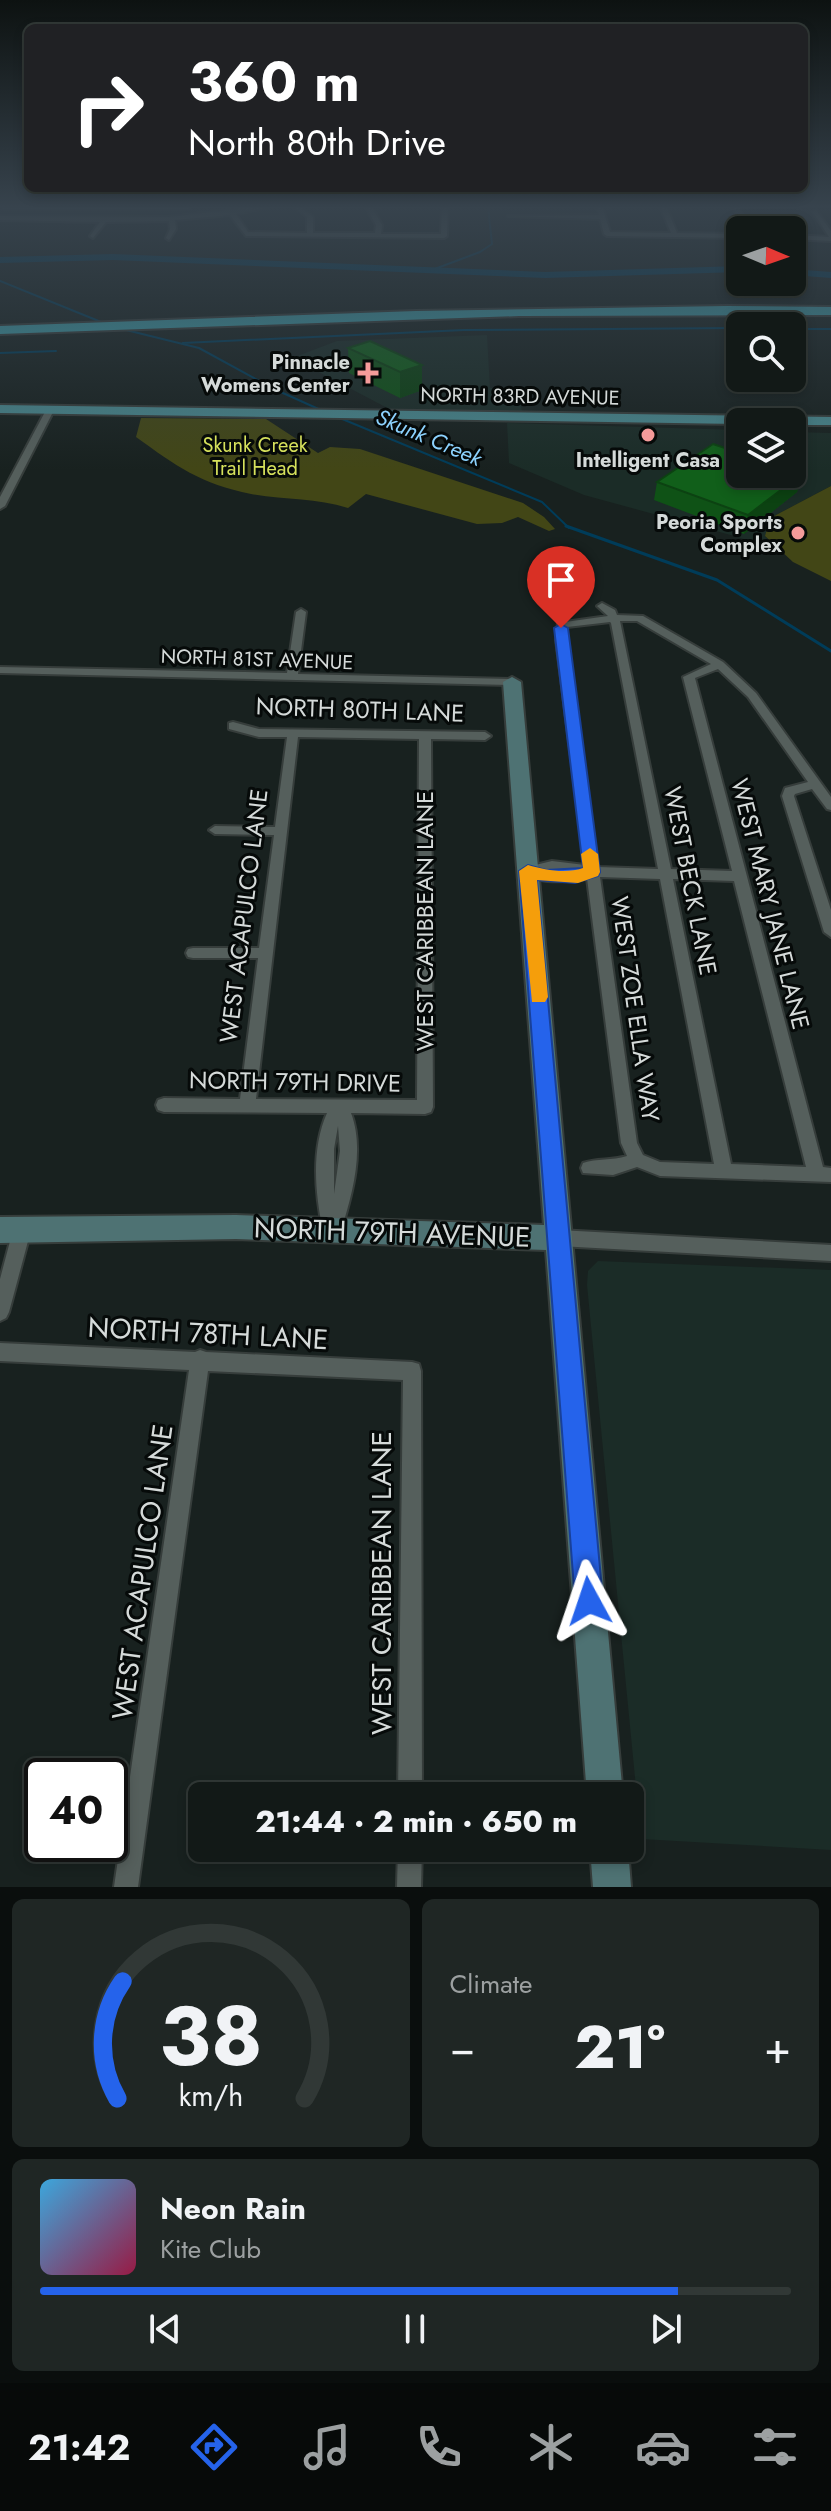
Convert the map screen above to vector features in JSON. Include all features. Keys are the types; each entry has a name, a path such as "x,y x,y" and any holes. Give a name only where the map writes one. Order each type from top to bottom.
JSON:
{"highway":[{"path":"0,330 603,309 831,311"},
{"path":"0,339 538,319 831,320"}],"main road":[{"name":"NORTH 83RD AVENUE","path":"0,409 831,421"},
{"name":"NORTH 83RD AVENUE","path":"403,416 726,426"},
{"path":"806,427 831,428"}],"street":[{"path":"0,506 50,410"},
{"path":"602,606 615,618 645,619 719,664 752,695 831,806"},
{"path":"292,678 301,612"},
{"name":"WEST ZOE ELLA WAY","path":"615,618 562,625 560,631 629,1143 637,1160"},
{"name":"WEST BECK LANE","path":"615,618 724,1171"},
{"name":"WEST MARY JANE LANE","path":"719,664 689,677 740,876 824,1175"},
{"name":"NORTH 81ST AVENUE","path":"0,670 512,682"},
{"path":"512,682 604,1782"},
{"name":"NORTH 80TH LANE","path":"233,726 259,733 485,736"},
{"name":"WEST ACAPULCO LANE","path":"247,1105 293,734"},
{"name":"WEST CARIBBEAN LANE","path":"425,735 425,1107"},
{"path":"816,784 794,787 788,796 831,932"},
{"path":"215,830 281,831"},
{"path":"528,871 546,876 575,877 592,872 740,876"},
{"path":"193,953 264,953"},
{"name":"NORTH 79TH DRIVE","path":"164,1105 425,1107"},
{"path":"332,1231 343,1201 347,1121 340,1106"},
{"path":"589,1168 613,1168 637,1160 660,1169 824,1175"},
{"name":"NORTH 79TH AVENUE","path":"11,1230 236,1227 559,1238 831,1253"},
{"path":"0,1312 11,1230"},
{"name":"NORTH 78TH LANE","path":"0,1352 412,1371"},
{"name":"WEST ACAPULCO LANE","path":"126,1887 200,1359"},
{"name":"WEST CARIBBEAN LANE","path":"410,1782 412,1371"},
{"path":"409,1887 410,1862"},
{"path":"610,1862 612,1887"}],"shaded area":[{"path":"487,335 490,388 499,388 521,405 522,412 395,412 292,358 337,341"},
{"path":"507,423 726,430 726,488 806,488 806,432 831,433 831,486 776,515 765,536 780,553 738,537 584,495 509,463"},
{"path":"598,1261 831,1270 831,1850 644,1839 644,1782 635,1782 588,1271"}],"green space":[{"name":"Skunk Creek Trail Head","path":"141,418 266,419 318,453 330,447 360,449 523,503 555,529 549,531 518,517 502,523 477,524 366,494 348,508 233,490 190,473 136,437"},
{"name":"Peoria Sports Complex","path":"831,486 831,581 793,562 765,536 769,522 776,515"}],"building":[{"path":"370,341 422,365 400,372 348,348"},
{"path":"713,444 726,448 726,488 784,488 748,515 657,482"}],"waterway":[{"name":"Skunk Creek","path":"32,294 106,324"},
{"path":"183,343 464,330 726,328"},
{"name":"Skunk Creek","path":"122,329 199,348 274,389 323,411"},
{"path":"806,329 831,329"},
{"path":"0,353 56,351"},
{"name":"Skunk Creek","path":"335,416 542,502 567,527"},
{"name":"Skunk Creek","path":"567,527 717,580 831,651"}],"slow traffic":[{"path":"538,997 528,871 546,876 578,877 592,872 590,854"}],"place":[{"name":"Pinnacle Womens Center","path":"368,373"},
{"name":"Intelligent Casa","path":"648,435"},
{"name":"Peoria Sports Complex","path":"798,533"}],"route":[{"path":"561,628 592,872 575,877 546,876 528,871 589,1601"}]}
